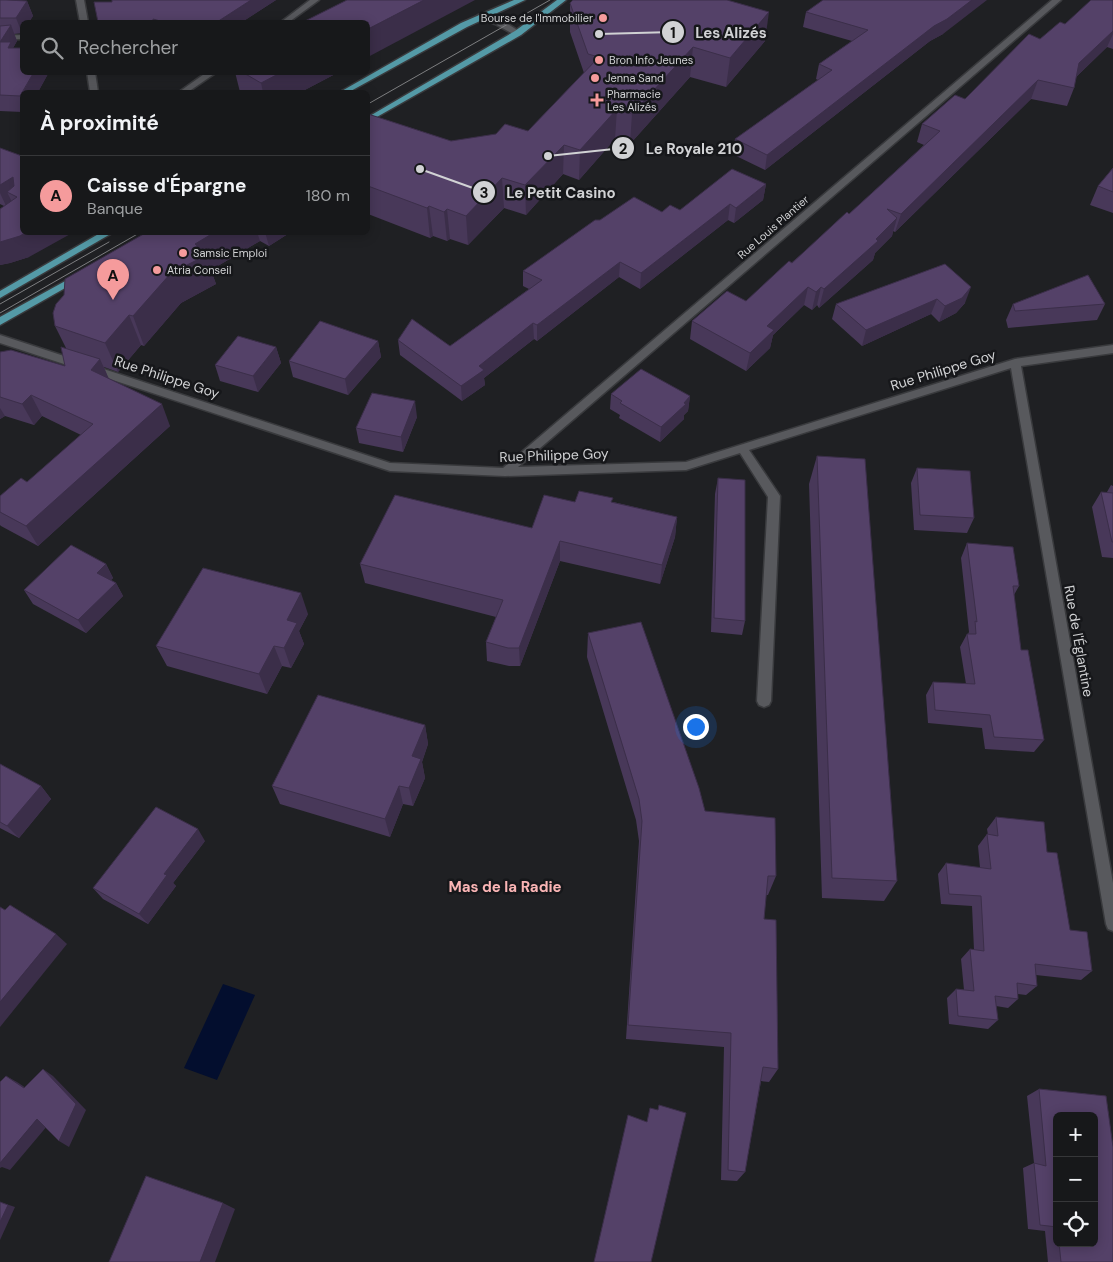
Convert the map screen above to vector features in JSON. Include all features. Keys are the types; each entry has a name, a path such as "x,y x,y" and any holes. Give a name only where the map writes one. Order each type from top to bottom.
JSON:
{"main road":[{"path":"348,90 482,17 521,0"},
{"path":"370,118 518,33 562,0"},
{"path":"0,294 105,235"},
{"path":"0,322 90,271"}],"street":[{"path":"80,0 84,20"},
{"path":"288,20 315,0"},
{"name":"Rue Louis Plantier","path":"505,472 1057,0"},
{"path":"482,17 498,22 518,33"},
{"path":"0,38 20,38"},
{"path":"91,75 94,90"},
{"path":"186,90 208,75"},
{"name":"Rue Philippe Goy","path":"0,340 390,467 505,472 686,466 1015,363 1113,349"},
{"name":"Rue de l'Églantine","path":"1015,363 1113,924"},
{"path":"742,448 774,496 764,701"}],"water":[{"path":"223,984 255,995 217,1080 184,1068"}],"building":[{"path":"0,0 27,1 16,18 0,18"},
{"path":"112,0 251,0 220,20 98,20 94,2 112,2"},
{"path":"347,0 424,0 370,28 370,20 307,20"},
{"path":"573,0 727,0 769,12 730,58 693,47 632,114 617,109 580,150 564,145 525,185 502,178 466,216 447,209 444,212 429,206 427,208 370,187 370,115 451,141 496,134 505,124 528,131 599,57 588,54 570,3"},
{"path":"823,0 972,0 947,19 934,26 767,155 735,139 832,70 819,64 868,30 806,12"},
{"path":"1091,0 1113,0 1113,31 1079,63 1074,88 1038,80 901,214 887,209 897,218 876,239 878,241 824,289 821,287 816,292 808,287 767,326 774,330 750,353 692,321 727,291 746,301 789,261 792,263 847,212 849,214 940,131 922,124 955,95 965,99 1029,34 1040,39 1060,22 1065,24"},
{"path":"11,25 0,42 0,26"},
{"path":"0,42 11,42 8,48 20,48 20,75 32,75 24,90 20,90 20,96 0,95"},
{"path":"247,75 276,75 261,83"},
{"path":"0,148 20,155 22,235 0,242 0,209 17,197 7,192 14,186 13,177 0,185"},
{"path":"1113,168 1113,192 1098,186"},
{"path":"732,169 766,184 736,208 730,204 641,273 620,262 537,325 533,323 479,366 484,370 461,386 398,340 412,319 450,346 542,280 523,271 595,220 600,220 634,197 662,212 670,205 680,210"},
{"path":"142,235 210,235 195,244 207,255 171,273 133,316 129,315 105,343 55,326 53,313 56,304 64,295 65,279"},
{"path":"945,264 971,287 962,298 945,306 937,299 866,330 836,304"},
{"path":"1088,275 1105,304 1015,311 1013,304"},
{"path":"320,321 378,341 345,379 289,361"},
{"path":"238,336 276,347 253,376 215,365"},
{"path":"61,347 100,359 91,370 162,404 26,526 0,512 0,496 21,478 27,482 93,424 31,395 22,404 0,397 0,352 11,350 65,366"},
{"path":"641,369 690,396 684,403 686,404 661,427 620,403 622,401 611,394"},
{"path":"372,393 415,401 401,437 356,428"},
{"path":"817,456 865,459 897,881 832,878"},
{"path":"917,468 970,471 974,518 920,515"},
{"path":"718,478 745,480 745,621 714,618"},
{"path":"579,491 613,498 611,502 677,517 662,565 560,541 519,648 508,648 486,642 503,600 360,564 395,495 532,528 544,495 575,502"},
{"path":"1101,492 1113,493 1113,542 1112,542"},
{"path":"967,543 1013,547 1019,586 1013,586 1021,650 1028,650 1044,740 994,737 990,715 935,710 933,682 975,684 967,634 976,634 975,621 977,622"},
{"path":"71,545 106,564 97,573 116,583 78,620 24,590"},
{"path":"203,568 301,593 287,620 297,623 284,648 274,646 259,674 156,646"},
{"path":"641,622 699,788 705,811 775,818 776,876 768,876 764,919 776,920 778,1069 763,1067 745,1172 728,1170 731,1033 628,1025 642,821 639,799 588,633"},
{"path":"318,695 425,725 412,756 421,759 409,788 399,786 385,819 272,786"},
{"path":"0,764 41,786 7,826 0,822"},
{"path":"156,807 198,829 164,874 167,875 139,914 93,888"},
{"path":"996,817 1044,822 1047,852 1057,853 1070,930 1087,932 1092,971 1035,964 1037,986 1017,983 1018,999 995,996 998,1020 958,1016 956,989 974,991 970,949 984,951 981,896 949,894 946,863 991,869 987,834 998,836"},
{"path":"10,905 56,934 0,1002 0,907 5,910"},
{"path":"43,1069 76,1104 59,1141 37,1119 0,1163 0,1082 6,1076 24,1088"},
{"path":"1039,1089 1106,1096 1113,1147 1113,1262 1061,1262 1059,1247 1098,1247 1098,1112 1053,1112 1053,1227 1040,1225 1034,1163 1046,1166"},
{"path":"659,1105 686,1113 651,1262 594,1262 628,1115 647,1122 650,1108 658,1110"},
{"path":"146,1176 223,1203 200,1262 109,1262"},
{"path":"0,1202 8,1205 0,1222"}],"tram line":[{"path":"370,103 550,0"},
{"path":"0,313 136,235"},
{"path":"0,304 109,242"}],"place":[{"name":"Bourse de l'Immobilier","path":"603,18"},
{"name":"Les Alizés","path":"599,34"},
{"name":"Bron Info Jeunes","path":"599,60"},
{"name":"Jenna Sand","path":"595,78"},
{"name":"Pharmacie Les Alizés","path":"597,100"},
{"name":"Le Royale 210","path":"548,156"},
{"name":"Le Petit Casino","path":"420,169"},
{"name":"Samsic Emploi","path":"183,253"},
{"name":"Atria Conseil","path":"157,270"},
{"name":"Caisse d'Épargne","path":"113,300"}],"district":[{"name":"Mas de la Radie","path":"505,887"}]}
